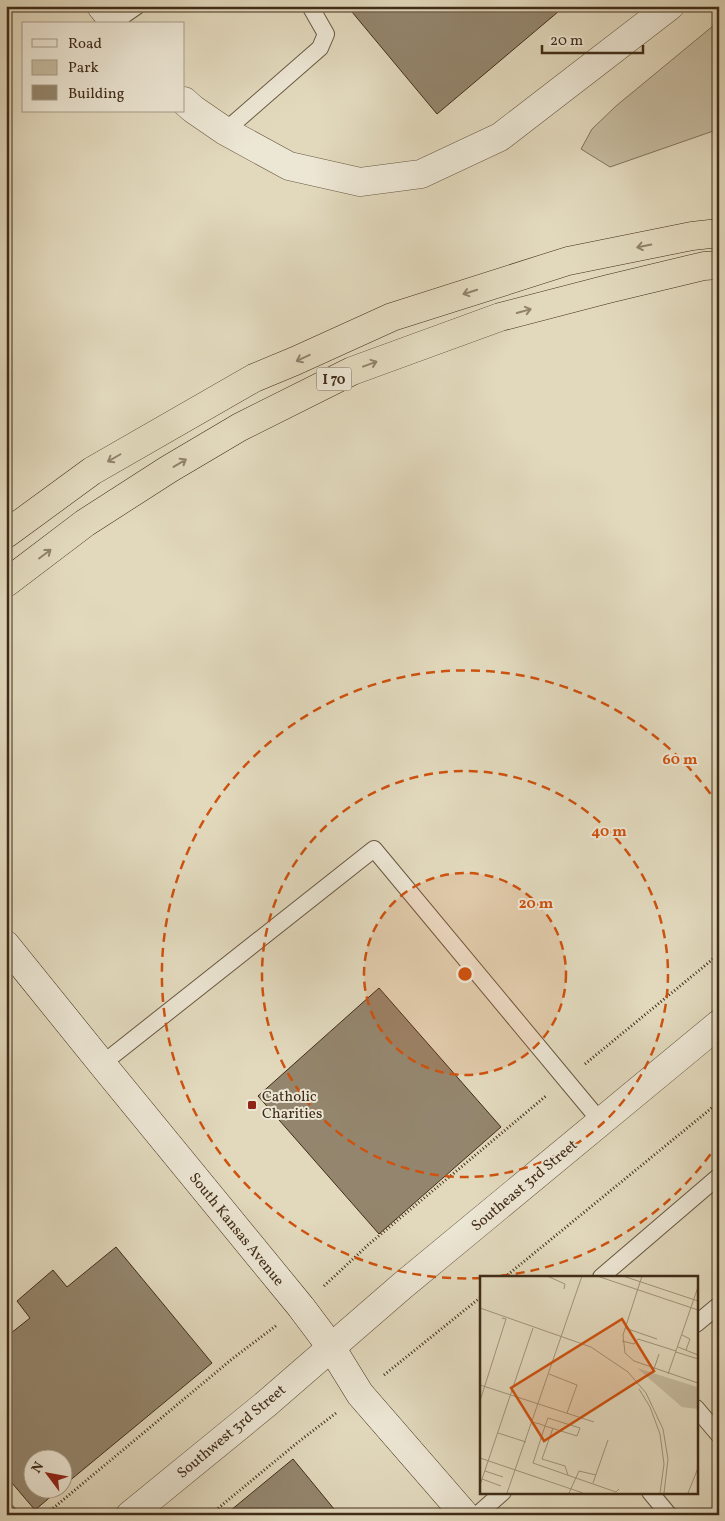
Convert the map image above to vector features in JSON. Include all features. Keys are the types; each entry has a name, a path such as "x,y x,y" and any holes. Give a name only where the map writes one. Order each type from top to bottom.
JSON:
{"highway":[{"name":"I 70","path":"6,534 92,471 254,378 392,317 568,261 692,236 719,233"},
{"name":"I 70","path":"6,583 85,523 169,469 240,426 352,371 500,317 608,289 711,266"}],"street":[{"path":"185,102 225,130 289,166 360,182 421,174 500,137 670,6"},
{"name":"South Kansas Avenue","path":"6,944 301,1307 332,1347 360,1394 465,1515"},
{"name":"Southeast 3rd Street","path":"332,1347 402,1286 719,1024"},
{"name":"Southwest 3rd Street","path":"130,1515 266,1404 332,1347"}],"lane":[{"path":"110,17 137,6"},
{"path":"225,130 320,48 326,34 310,6"},
{"path":"102,1064 374,849 601,1122"},
{"path":"602,1276 719,1176"},
{"path":"698,1322 719,1305"},
{"path":"698,1410 719,1435"},
{"path":"477,1515 501,1494"},
{"path":"652,1494 669,1515"},
{"path":"6,1511 9,1515"}],"path":[{"path":"45,1515 232,1359 301,1307 368,1245 719,954"},
{"path":"507,1276 719,1102"}],"green space":[{"path":"719,21 719,129 610,167 581,149 592,129 616,106"}],"building":[{"path":"347,6 565,6 437,114"},
{"path":"379,988 501,1127 379,1234 258,1096"},
{"path":"116,1247 212,1363 72,1479 72,1448 22,1448 22,1495 6,1476 6,1337 30,1318 17,1301 53,1270 67,1287"},
{"path":"293,1459 339,1515 225,1515"},
{"path":"25,1498 49,1498 35,1510"}],"place":[{"name":"Catholic Charities","path":"252,1105"}]}
